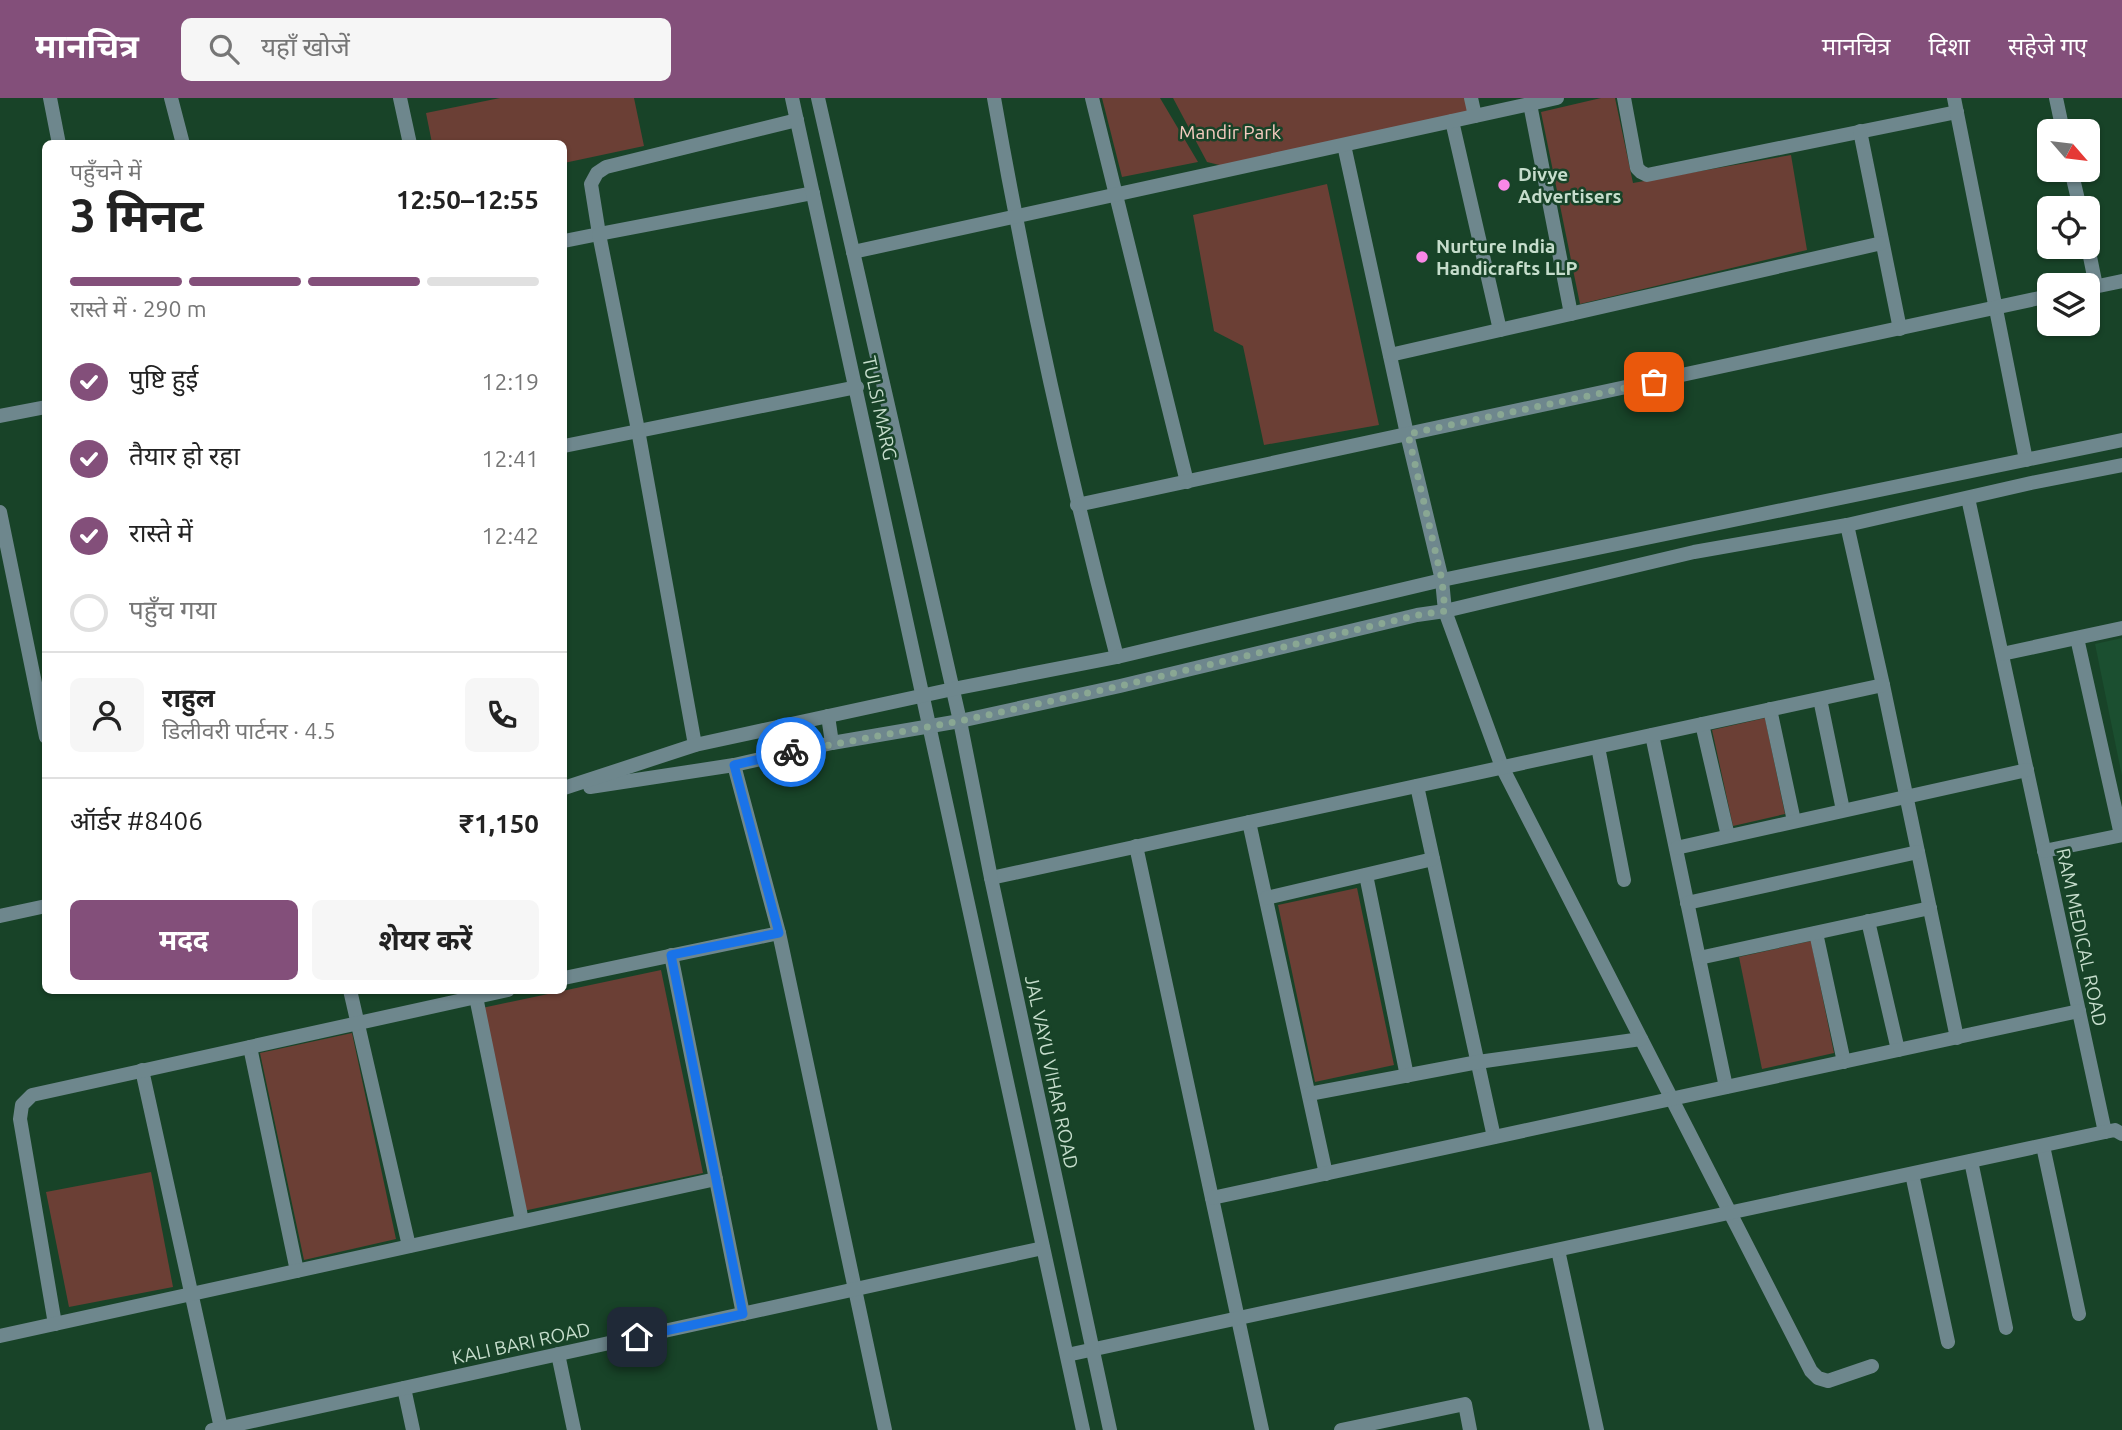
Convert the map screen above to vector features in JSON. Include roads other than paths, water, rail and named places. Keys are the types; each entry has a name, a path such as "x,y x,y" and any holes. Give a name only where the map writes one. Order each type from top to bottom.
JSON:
{"street":[{"path":"50,98 58,140"},
{"path":"172,98 182,140"},
{"path":"400,98 409,140"},
{"name":"TULSI MARG","path":"792,98 929,727"},
{"name":"TULSI MARG","path":"818,98 960,721"},
{"path":"994,98 1015,217 1077,505 1117,657"},
{"path":"1092,98 1187,482"},
{"path":"1471,98 1475,116"},
{"path":"853,252 1557,98"},
{"path":"1624,98 1637,168 1647,174 1860,131 1956,105 2026,460"},
{"path":"2056,98 2060,119"},
{"path":"1530,104 1571,314"},
{"path":"695,745 591,184 597,173 606,167 797,120"},
{"path":"1452,121 1500,330"},
{"path":"1860,131 1900,329"},
{"path":"1344,145 1442,580 1445,611 1502,767 1811,1371 1818,1378 1828,1381 1872,1366"},
{"path":"567,240 813,193"},
{"path":"1390,355 1882,243"},
{"path":"2100,285 2122,281"},
{"path":"1077,505 2037,299"},
{"path":"567,445 857,387"},
{"path":"0,416 42,408"},
{"path":"567,789 695,745 953,689 1117,657 1442,580 2122,440"},
{"path":"567,790 734,765 832,743 960,721 1694,552 1847,525 2122,465"},
{"name":"RAM MEDICAL ROAD","path":"1968,498 2105,1132"},
{"path":"0,512 42,717"},
{"path":"1847,525 1958,1038"},
{"path":"2002,654 2122,628"},
{"path":"2044,851 2122,835 2077,638"},
{"path":"991,878 1883,685"},
{"path":"1819,699 1843,810"},
{"path":"1770,709 1794,821"},
{"path":"828,716 832,743"},
{"name":"JAL VAYU VIHAR ROAD","path":"960,721 991,878 1110,1430"},
{"path":"1702,724 1728,836"},
{"path":"929,727 1083,1430"},
{"path":"1652,735 1726,1087"},
{"path":"1598,747 1624,880"},
{"path":"734,765 779,933 885,1430"},
{"path":"1676,848 2027,770"},
{"path":"1417,786 1494,1137"},
{"path":"1249,822 1326,1174"},
{"path":"1136,846 1262,1430"},
{"path":"1687,903 1918,852"},
{"path":"1266,898 1433,859"},
{"path":"1366,875 1407,1076"},
{"path":"0,916 42,907"},
{"path":"1699,958 1930,908"},
{"path":"1868,921 1898,1050"},
{"path":"567,977 779,933"},
{"path":"1816,933 1844,1062"},
{"path":"671,955 743,1314"},
{"path":"351,994 409,1246"},
{"path":"55,1324 20,1119 22,1105 32,1095 492,994"},
{"path":"476,998 522,1222"},
{"path":"1212,1198 2079,1011"},
{"path":"1309,1094 1478,1062 1641,1040"},
{"path":"250,1047 297,1271"},
{"path":"142,1070 191,1294 216,1429"},
{"path":"1067,1355 2105,1132 2115,1130 2122,1135"},
{"path":"2043,1146 2079,1314"},
{"path":"1971,1161 2007,1328"},
{"path":"1912,1174 1948,1342"},
{"path":"0,1336 716,1179"},
{"name":"KALI BARI ROAD","path":"216,1429 1044,1248"},
{"path":"1558,1250 1597,1430"},
{"path":"558,1354 574,1430"},
{"path":"404,1388 413,1430"},
{"path":"1340,1430 1465,1404 1470,1430"}],"place":[{"name":"Divye Advertisers","path":"1504,185"},
{"name":"Nurture India Handicrafts LLP","path":"1422,257"}],"park label":[{"name":"Mandir Park","path":"1230,132"}]}
